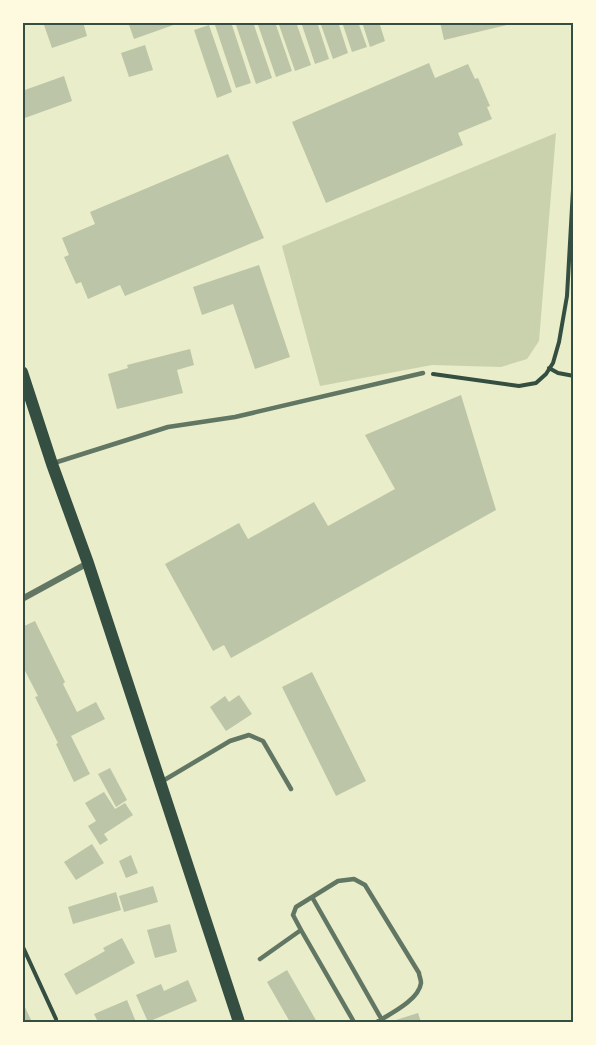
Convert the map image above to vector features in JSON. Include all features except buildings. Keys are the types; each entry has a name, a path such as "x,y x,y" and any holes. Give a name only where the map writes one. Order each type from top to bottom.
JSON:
{"main road":[{"path":"22,372 88,563 239,1023"}],"street":[{"path":"22,599 88,563"}],"lane":[{"path":"52,464 168,427 235,417 423,373"},
{"path":"160,783 230,741 249,735 263,741 291,789"},
{"path":"312,897 380,1021 403,1006 417,993 421,983 419,973 365,885 354,879 338,881 312,897 296,907 293,915 354,1023"},
{"path":"260,959 301,930"}],"path":[{"path":"423,373 519,386 536,383 546,374 559,342 567,296 573,172"},
{"path":"549,368 558,373 573,376"},
{"path":"22,945 56,1019"}],"green space":[{"path":"556,133 539,341 527,359 501,367 432,365 320,386 282,246"}]}
